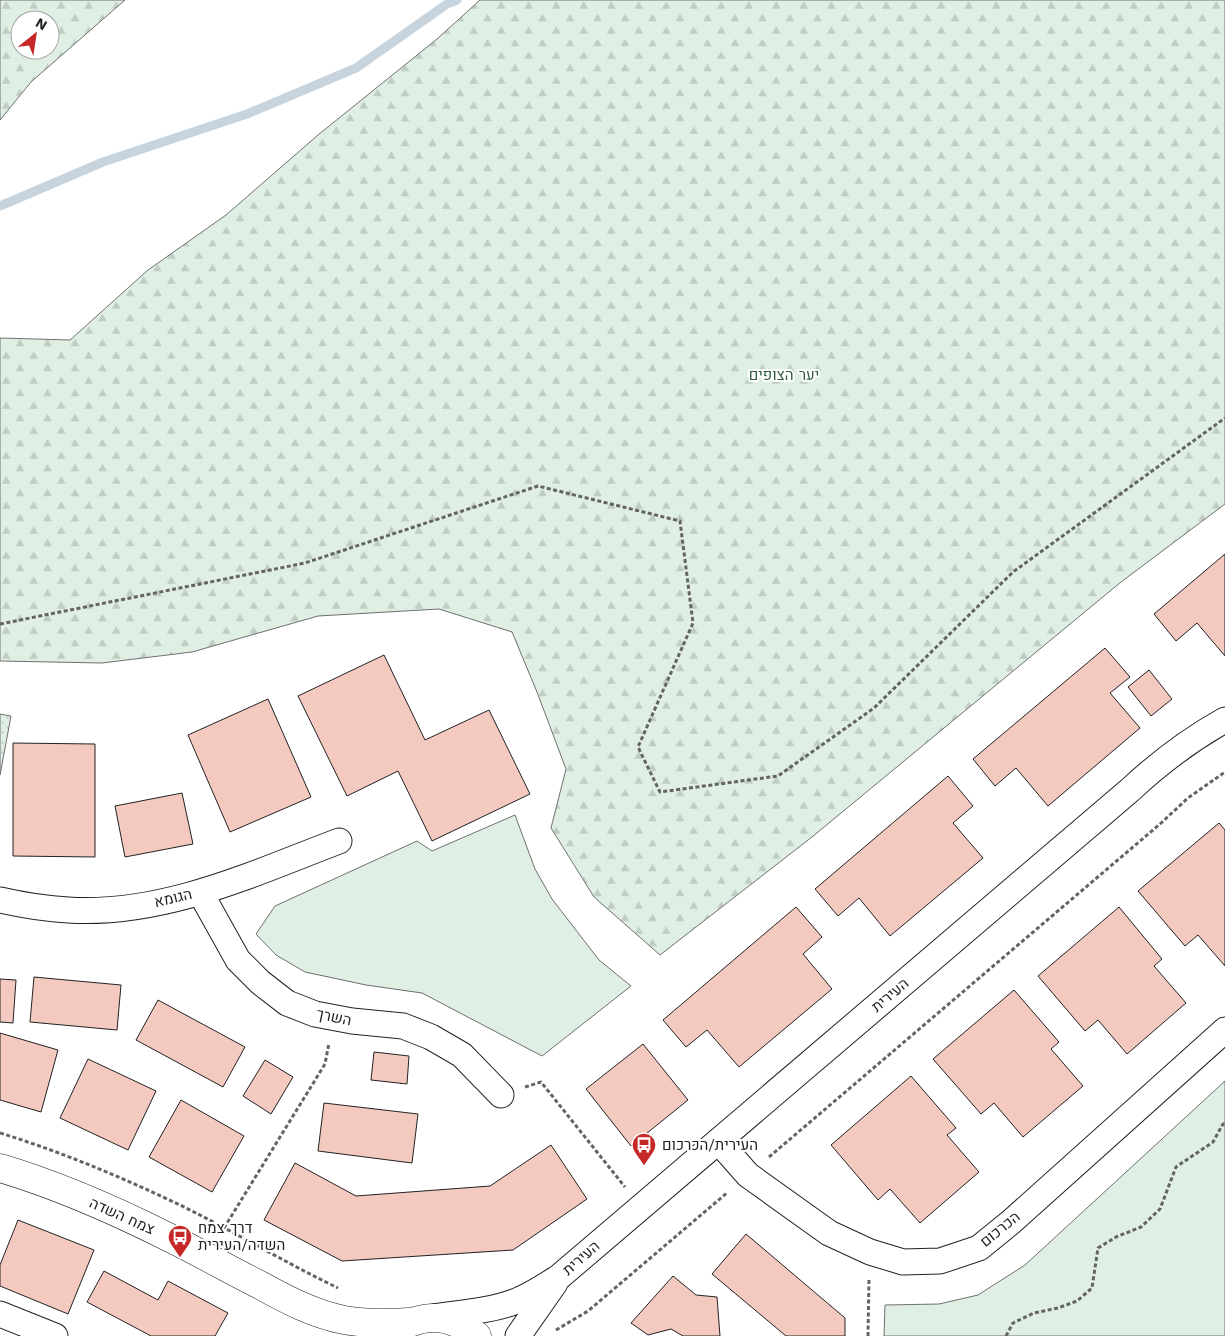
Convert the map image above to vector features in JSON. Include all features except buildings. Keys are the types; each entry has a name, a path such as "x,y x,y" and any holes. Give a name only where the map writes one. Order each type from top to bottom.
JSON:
{"street":[{"name":"העירית","path":"409,1325 514,1302 559,1277 1123,796 1160,762 1201,733 1225,720"},
{"name":"הגומא","path":"0,900 68,910 120,909 168,901 214,889 339,842"},
{"name":"השרך","path":"200,892 238,960 260,982 287,1003 315,1014 352,1021 403,1026 431,1037 462,1055 501,1096"},
{"name":"הכרכום","path":"718,1141 748,1175 829,1233 870,1252 903,1262 940,1261 979,1248 1011,1222 1225,1030"},
{"name":"צמח השדה","path":"0,1168 72,1194 157,1232 293,1303 320,1314 372,1324 409,1325 450,1320 467,1328 477,1336"},
{"name":"העירית","path":"518,1336 559,1277"},
{"name":"צמח השדה","path":"293,1303 330,1336"},
{"path":"0,1314 55,1336"}],"path":[{"path":"0,624 305,563 538,486 680,521 693,623 638,747 660,792 778,776 874,708 1013,572 1225,418"},
{"path":"552,1332 588,1311 1146,836 1188,798 1225,772"},
{"path":"224,1228 325,1064 334,1018"},
{"path":"501,1096 541,1082 640,1207"},
{"path":"1006,1336 1013,1323 1034,1313 1058,1308 1077,1301 1092,1288 1098,1248 1116,1237 1141,1227 1148,1221 1160,1209 1176,1167 1213,1142 1223,1124 1225,1124"},
{"path":"868,1336 870,1252"}],"green space":[{"path":"0,0 125,0 60,57 60,10 10,10 10,60 56,60 31,82 0,120"},
{"name":"יער הצופים","path":"480,0 1225,0 1225,504 1121,582 812,837 660,955 594,897 551,828 566,769 512,632 439,609 318,616 192,652 102,663 0,661 0,338 70,340 148,270 226,215 318,135 437,39"},
{"path":"0,714 11,716 0,775"},
{"path":"515,815 535,869 552,899 599,960 631,986 542,1056 422,993 366,985 305,972 276,955 256,934 275,906 417,841 432,851"},
{"path":"1225,1081 1225,1336 884,1336 885,1305 939,1304 978,1295 1025,1265"}],"waterway":[{"path":"0,206 103,162 247,114 356,68 447,4 457,0"}],"place":[{"name":"העירית/הכרכום","path":"644,1166"},
{"name":"דרך צמח השדה/העירית","path":"180,1258"}]}
